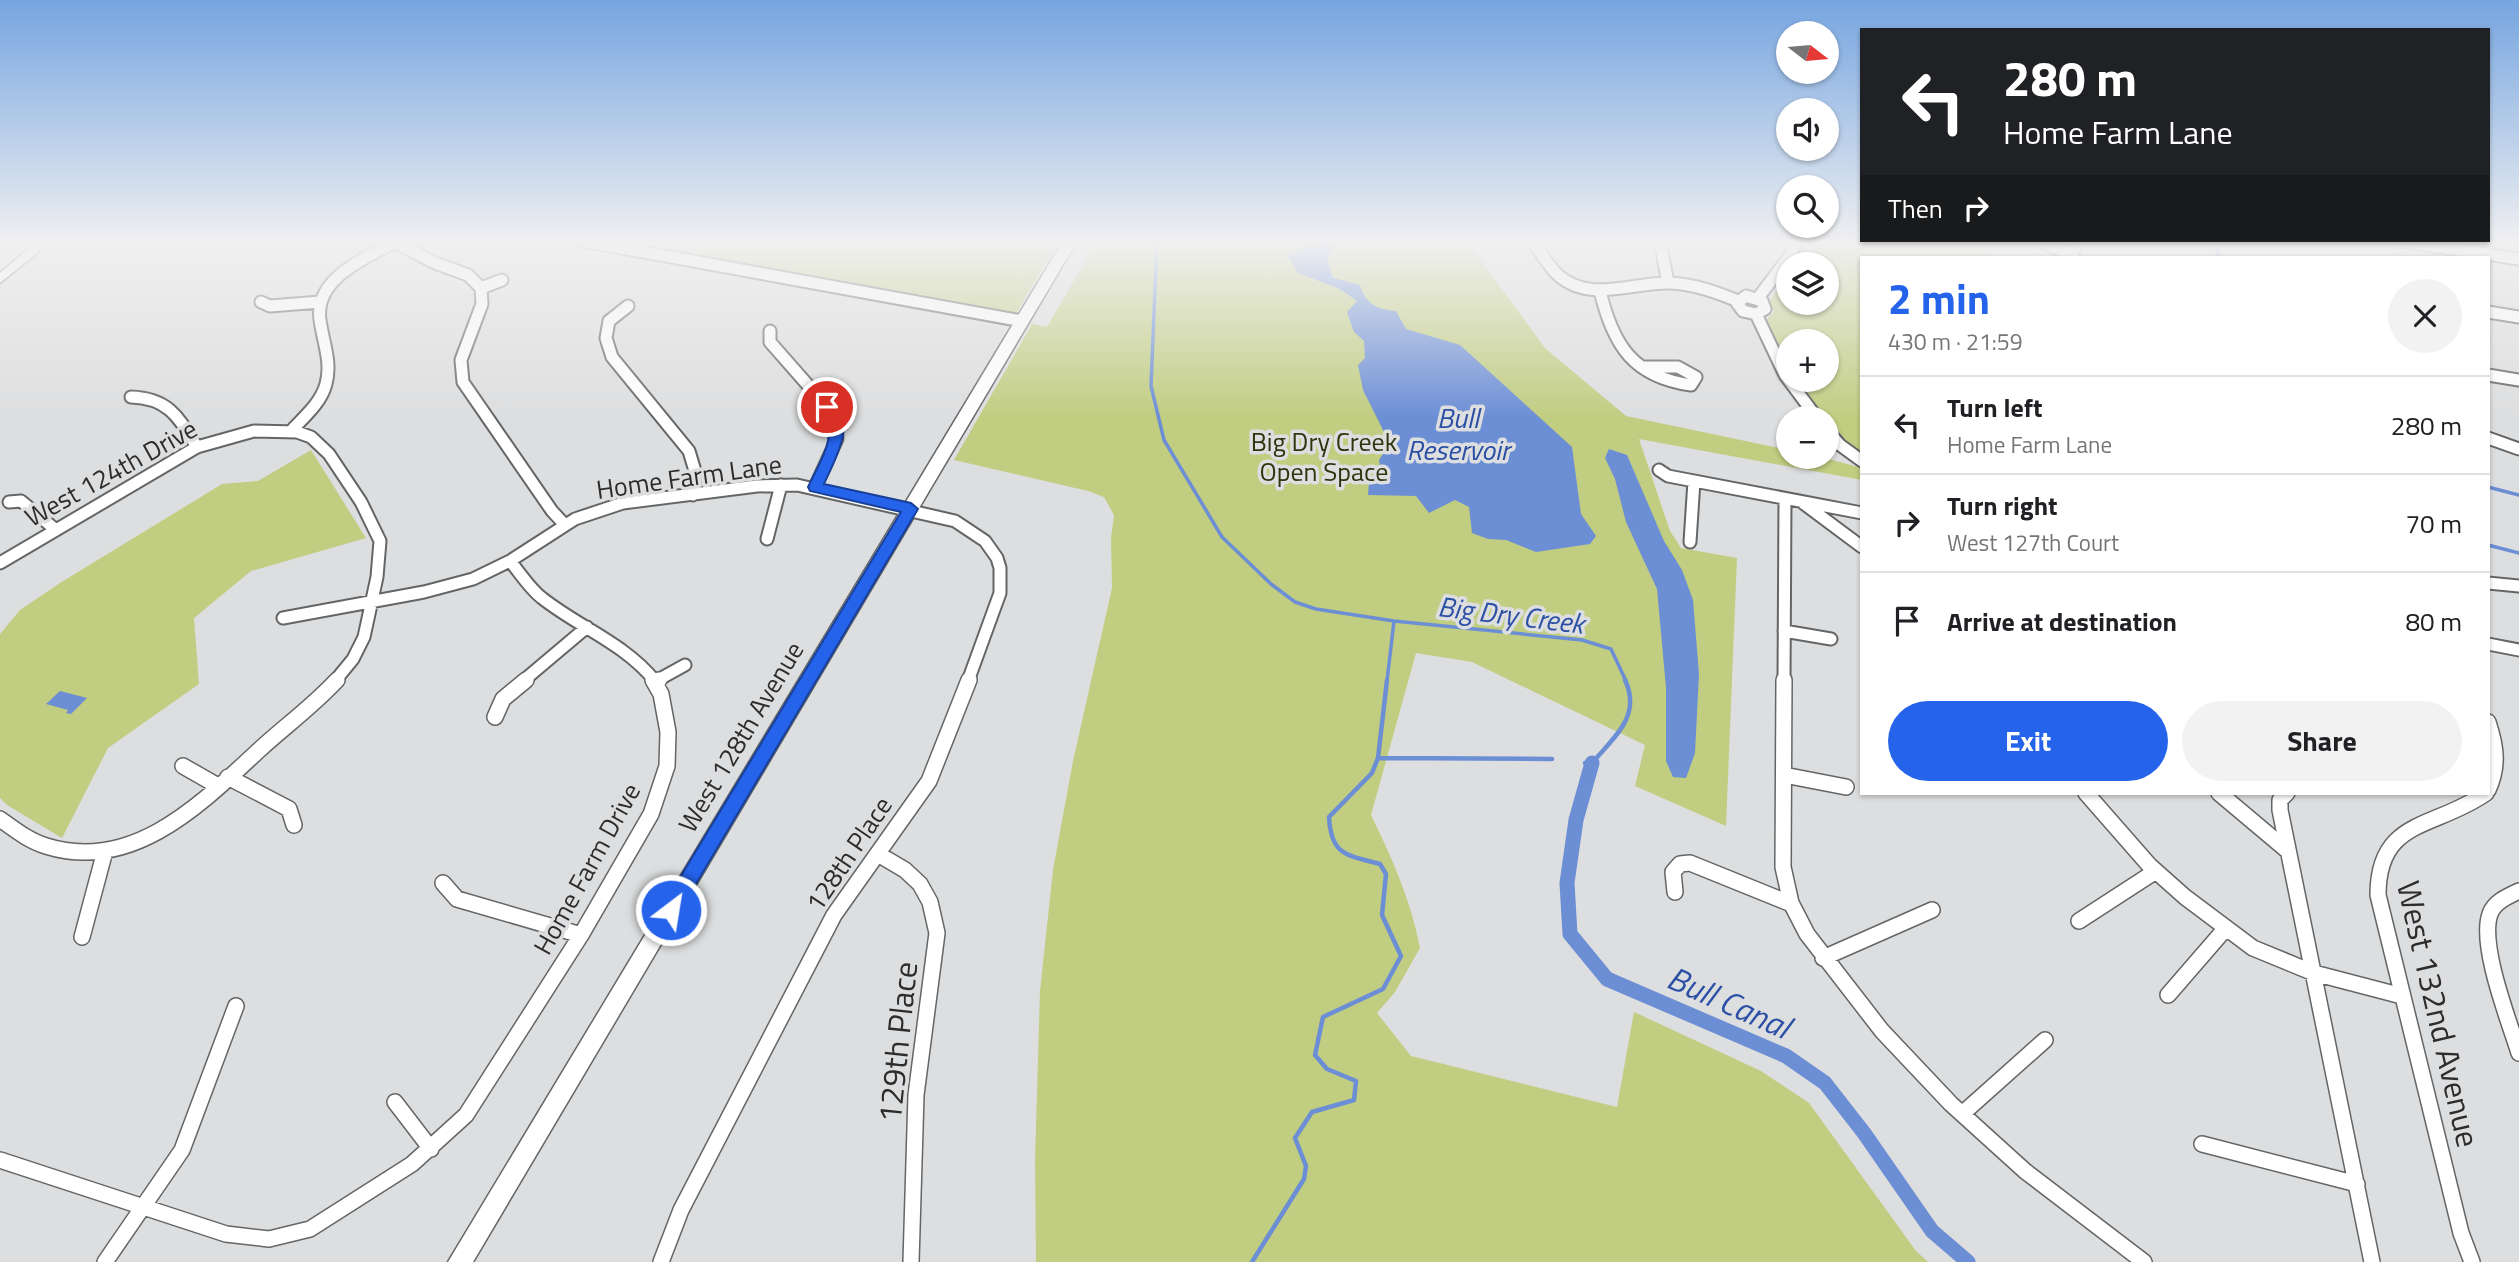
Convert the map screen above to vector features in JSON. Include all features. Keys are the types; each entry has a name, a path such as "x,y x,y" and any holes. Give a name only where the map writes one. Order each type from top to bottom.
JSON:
{"main road":[{"name":"West 128th Avenue","path":"460,1262 1035,300"}],"street":[{"path":"482,300 461,360 463,382 552,511 565,525"},
{"path":"906,300 1022,321"},
{"path":"1602,300 1606,319 1621,350 1642,367"},
{"path":"1735,300 1743,311 1756,314 1764,312 1766,306 1759,300"},
{"path":"0,820 46,846 78,852 105,851 138,841 168,827 223,782 346,668 361,645 372,603 381,548 378,533 325,447 309,436 291,431 316,402 327,381 329,366 318,312 320,302 270,306 261,302"},
{"path":"628,306 609,321 607,347 612,357 689,451 695,471 693,495"},
{"path":"2490,312 2519,317"},
{"path":"1756,314 1785,375 1808,406"},
{"path":"770,331 770,342 835,416 837,439 815,487"},
{"path":"2490,375 2519,380"},
{"path":"131,397 151,397 163,403 180,421 197,447"},
{"name":"West 124th Drive","path":"0,563 197,447 247,432 291,431"},
{"path":"2490,439 2519,449"},
{"path":"1839,444 1860,460"},
{"path":"1659,470 1694,481 1860,513"},
{"path":"1690,542 1694,481"},
{"path":"767,539 781,485"},
{"name":"Home Farm Lane","path":"283,618 372,603 457,584 510,561 565,525 604,507 781,485 815,487 911,509"},
{"path":"1785,499 1783,867 1789,903 1823,958 1887,1039 2023,1172 2144,1262"},
{"path":"9,502 21,501 56,530"},
{"path":"1801,502 1860,546"},
{"name":"128th Place","path":"661,1262 681,1210 834,915 929,781 943,751 994,611 1002,577 994,549 974,531 955,521 911,509"},
{"name":"Home Farm Drive","path":"0,1160 254,1241 292,1237 310,1229 431,1149 466,1115 581,935 651,814 667,766 668,732 661,694 655,682 630,654 540,597 510,561"},
{"path":"2490,583 2519,586"},
{"path":"495,717 503,699 587,627"},
{"path":"1784,631 1831,639"},
{"path":"2490,644 2519,650"},
{"path":"655,682 685,665"},
{"name":"West 132nd Avenue","path":"2490,728 2495,742 2497,765 2490,784"},
{"path":"183,766 289,809 294,825"},
{"path":"1784,775 1846,787"},
{"path":"2088,795 2119,836 2156,872 2261,953 2314,974 2402,996"},
{"path":"2221,795 2288,851"},
{"path":"2285,795 2280,800 2288,851 2372,1262"},
{"name":"West 132nd Avenue","path":"2472,1262 2461,1233 2378,895 2380,862 2391,843 2401,834 2469,805 2483,795"},
{"path":"82,937 105,851"},
{"name":"129th Place","path":"878,854 896,861 913,875 928,894 935,915 937,944 918,1073 911,1262"},
{"path":"1675,892 1673,872 1681,864 1690,863 1789,903"},
{"path":"2080,920 2156,872"},
{"path":"443,883 457,899 581,935"},
{"path":"2519,891 2502,899 2494,907 2487,924 2489,946 2519,1053"},
{"path":"1823,958 1932,910"},
{"path":"2168,995 2226,928"},
{"path":"105,1262 182,1150 236,1006"},
{"path":"1962,1114 2045,1040"},
{"path":"395,1102 431,1149"},
{"path":"2202,1144 2357,1184"}],"green space":[{"path":"907,300 1024,300 1013,319"},
{"name":"Big Dry Creek Open Space","path":"1063,300 1510,300 1545,348 1626,416 1776,447 1776,464 1639,439 1670,531 1681,548 1737,558 1726,826 1635,786 1645,745 1472,662 1416,653 1371,815 1400,880 1412,913 1420,948 1395,992 1377,1013 1411,1056 1617,1107 1634,1012 1761,1071 1809,1103 1916,1251 1928,1262 1036,1262 1035,1160 1040,991 1053,870 1073,761 1112,588 1111,538 1114,515 1104,497 1088,491 954,460 1032,324 1047,327"},
{"path":"1770,300 1776,300 1776,315 1839,315 1839,300 1860,300 1860,452 1847,445 1839,435 1839,406 1815,406 1803,392 1839,392 1839,329 1776,329 1776,342 1766,320 1774,312"},
{"path":"311,450 366,538 251,571 194,618 199,684 108,748 62,838 7,805 0,798 0,634 20,610 222,484 258,481"},
{"name":"Big Dry Creek Open Space","path":"1839,462 1860,467 1860,480 1802,469 1839,469"}],"water":[{"name":"Bull Reservoir","path":"1368,300 1383,309 1396,311 1406,329 1460,345 1572,447 1581,514 1596,536 1590,544 1536,552 1506,540 1488,539 1472,533 1469,507 1455,500 1429,513 1416,496 1368,495 1369,482 1381,472 1379,460 1390,444 1363,390 1358,365 1365,358 1364,341 1354,332 1347,312 1357,301"},
{"path":"1609,449 1627,455 1664,541 1682,570 1693,600 1699,674 1695,753 1686,778 1673,777 1666,761 1666,688 1657,589 1626,522 1615,479 1605,458"},
{"path":"60,691 87,698 71,714 66,713 68,710 46,704"}],"waterway":[{"name":"Big Dry Creek","path":"1155,300 1151,386 1164,440 1222,537 1271,584 1295,602 1316,609 1394,621"},
{"path":"2490,488 2519,495"},
{"path":"2490,546 2519,553"},
{"name":"Big Dry Creek","path":"1387,681 1394,621"},
{"name":"Big Dry Creek","path":"1394,621 1582,640 1611,649 1626,681"},
{"name":"Big Dry Creek","path":"1378,758 1387,680"},
{"name":"Big Dry Creek","path":"1585,763 1592,763 1617,735 1628,715 1630,704 1625,680"},
{"name":"Big Dry Creek","path":"1252,1262 1304,1179 1306,1166 1295,1138 1312,1112 1354,1100 1356,1081 1327,1069 1315,1055 1323,1017 1383,989 1401,956 1382,915 1386,874 1380,864 1343,852 1337,847 1330,830 1329,817 1372,773 1378,758"},
{"name":"Big Dry Creek","path":"1378,758 1552,759"},
{"name":"Bull Canal","path":"1592,763 1576,820 1567,883 1570,934 1607,979 1786,1056 1825,1083 1864,1133 1932,1231 1968,1262"}],"route":[{"path":"671,910 911,509 815,487 837,439 835,416 827,407"}]}
